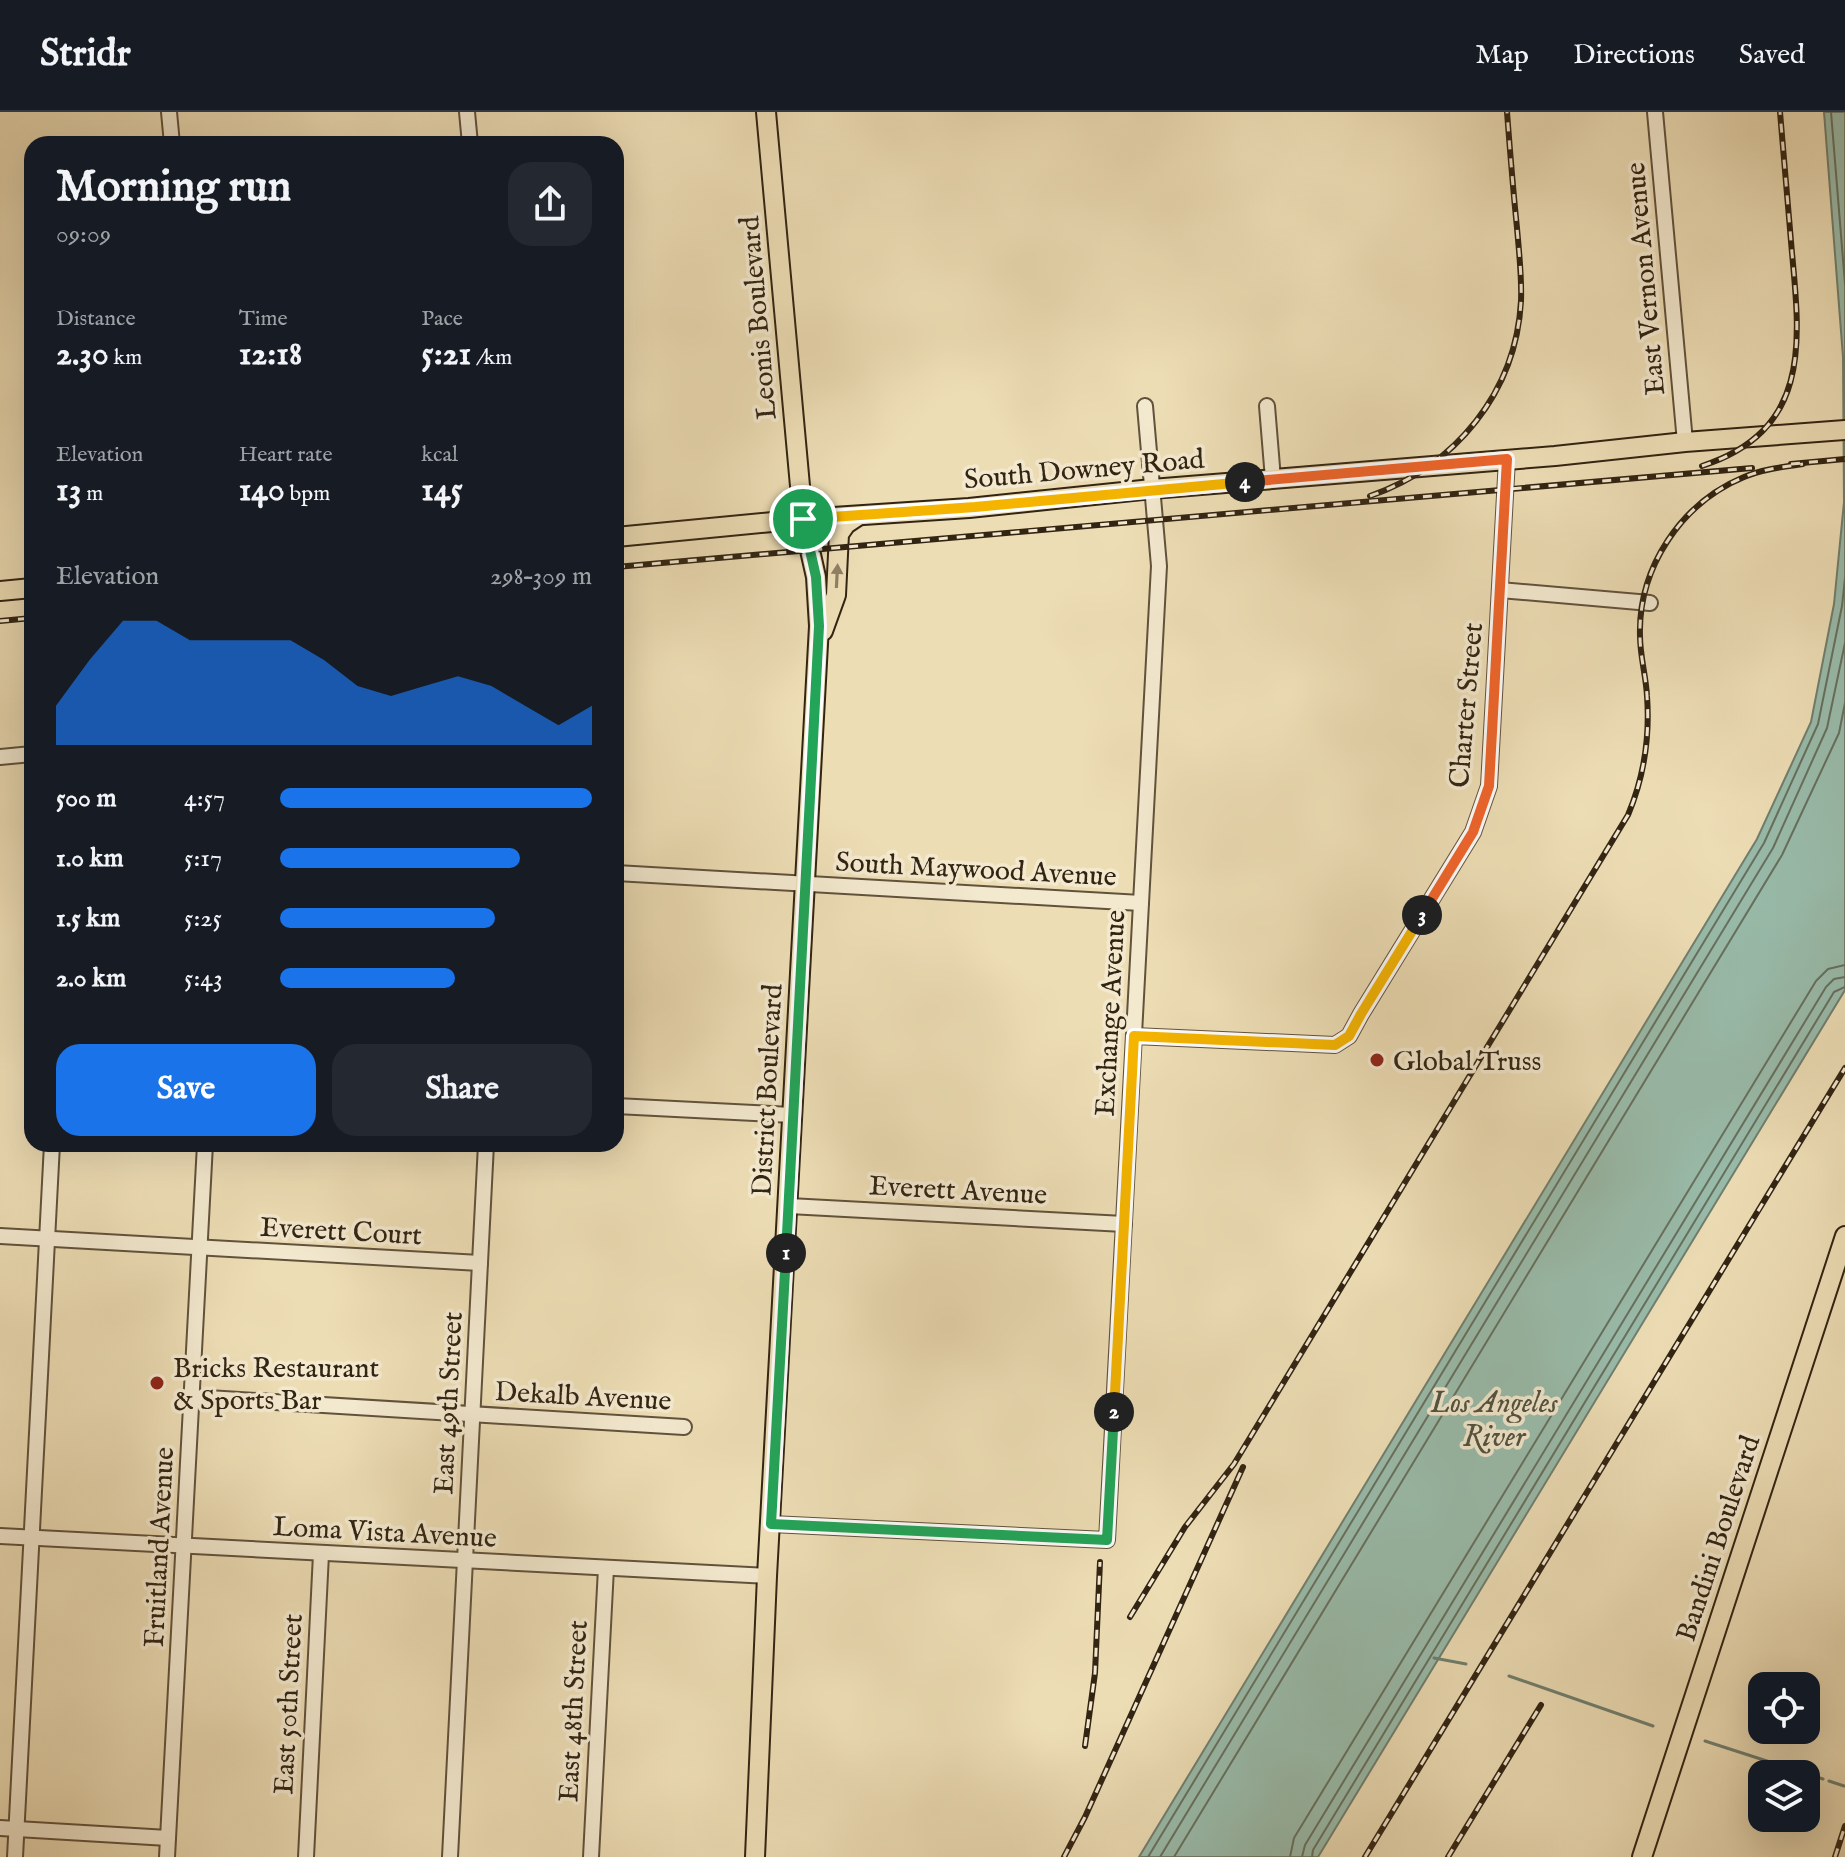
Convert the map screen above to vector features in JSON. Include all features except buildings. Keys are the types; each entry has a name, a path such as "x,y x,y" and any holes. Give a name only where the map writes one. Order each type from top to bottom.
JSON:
{"main road":[{"name":"Leonis Boulevard","path":"766,112 803,519"},
{"name":"South Downey Road","path":"624,536 1845,430"},
{"path":"819,641 836,595 839,534 846,524 858,516"},
{"name":"District Boulevard","path":"755,1857 767,1576 819,641 816,577 803,519"},
{"path":"0,591 24,589"},
{"name":"Bandini Boulevard","path":"1642,1857 1845,1236"}],"street":[{"path":"169,112 171,136"},
{"path":"467,112 469,136"},
{"name":"East Vernon Avenue","path":"1655,112 1685,442"},
{"name":"Exchange Avenue","path":"771,1524 1107,1540 1159,566 1145,406"},
{"path":"1267,406 1273,479"},
{"name":"Charter Street","path":"1134,1036 1335,1045 1349,1036 1473,832 1489,786 1507,459"},
{"path":"1500,590 1650,603"},
{"path":"0,757 24,755"},
{"name":"South Maywood Avenue","path":"624,873 1141,903"},
{"path":"624,1106 792,1115"},
{"path":"15,1857 52,1152"},
{"name":"Fruitland Avenue","path":"167,1857 205,1152"},
{"name":"East 49th Street","path":"450,1857 486,1152"},
{"name":"Everett Avenue","path":"789,1206 1124,1224"},
{"path":"0,1236 200,1248"},
{"name":"Everett Court","path":"200,1248 480,1263"},
{"name":"Dekalb Avenue","path":"192,1397 684,1427"},
{"name":"Loma Vista Avenue","path":"0,1536 767,1576"},
{"name":"East 50th Street","path":"306,1857 321,1554"},
{"name":"East 48th Street","path":"591,1857 606,1568"},
{"path":"0,1828 168,1838"}],"water":[{"name":"Los Angeles River","path":"1824,112 1845,112 1845,990 1318,1857 1139,1857 1757,839 1811,722 1834,604 1844,502 1843,357"}],"waterway":[{"path":"1434,1658 1466,1664"},
{"path":"1509,1676 1653,1726"},
{"path":"1705,1741 1764,1760"},
{"path":"1829,1781 1844,1786"}],"railway":[{"path":"1370,496 1401,483 1429,466 1454,445 1494,395 1507,366 1517,334 1521,301 1507,112"},
{"path":"1702,466 1737,451 1762,431 1780,408 1790,382 1796,352 1797,321 1780,112"},
{"path":"1791,464 1845,459"},
{"path":"1130,1617 1185,1527 1234,1464 1628,815 1645,757 1648,711 1640,644 1641,611 1655,563 1683,521 1721,489 1758,472 1803,464"},
{"path":"624,566 1752,468"},
{"path":"0,621 24,619"},
{"path":"1365,1857 1845,1068"},
{"path":"1064,1857 1085,1817 1243,1467"},
{"path":"1085,1746 1095,1673 1100,1562"},
{"path":"1448,1857 1541,1705"},
{"path":"1835,1857 1845,1826"}],"place":[{"name":"Global Truss","path":"1377,1060"},
{"name":"Bricks Restaurant & Sports Bar","path":"157,1383"}],"route":[{"path":"1507,459 1489,786 1473,832 1353,1031 1335,1045 1134,1036 1107,1540 771,1524 819,641 819,598 803,519 975,507 1507,459"}]}
